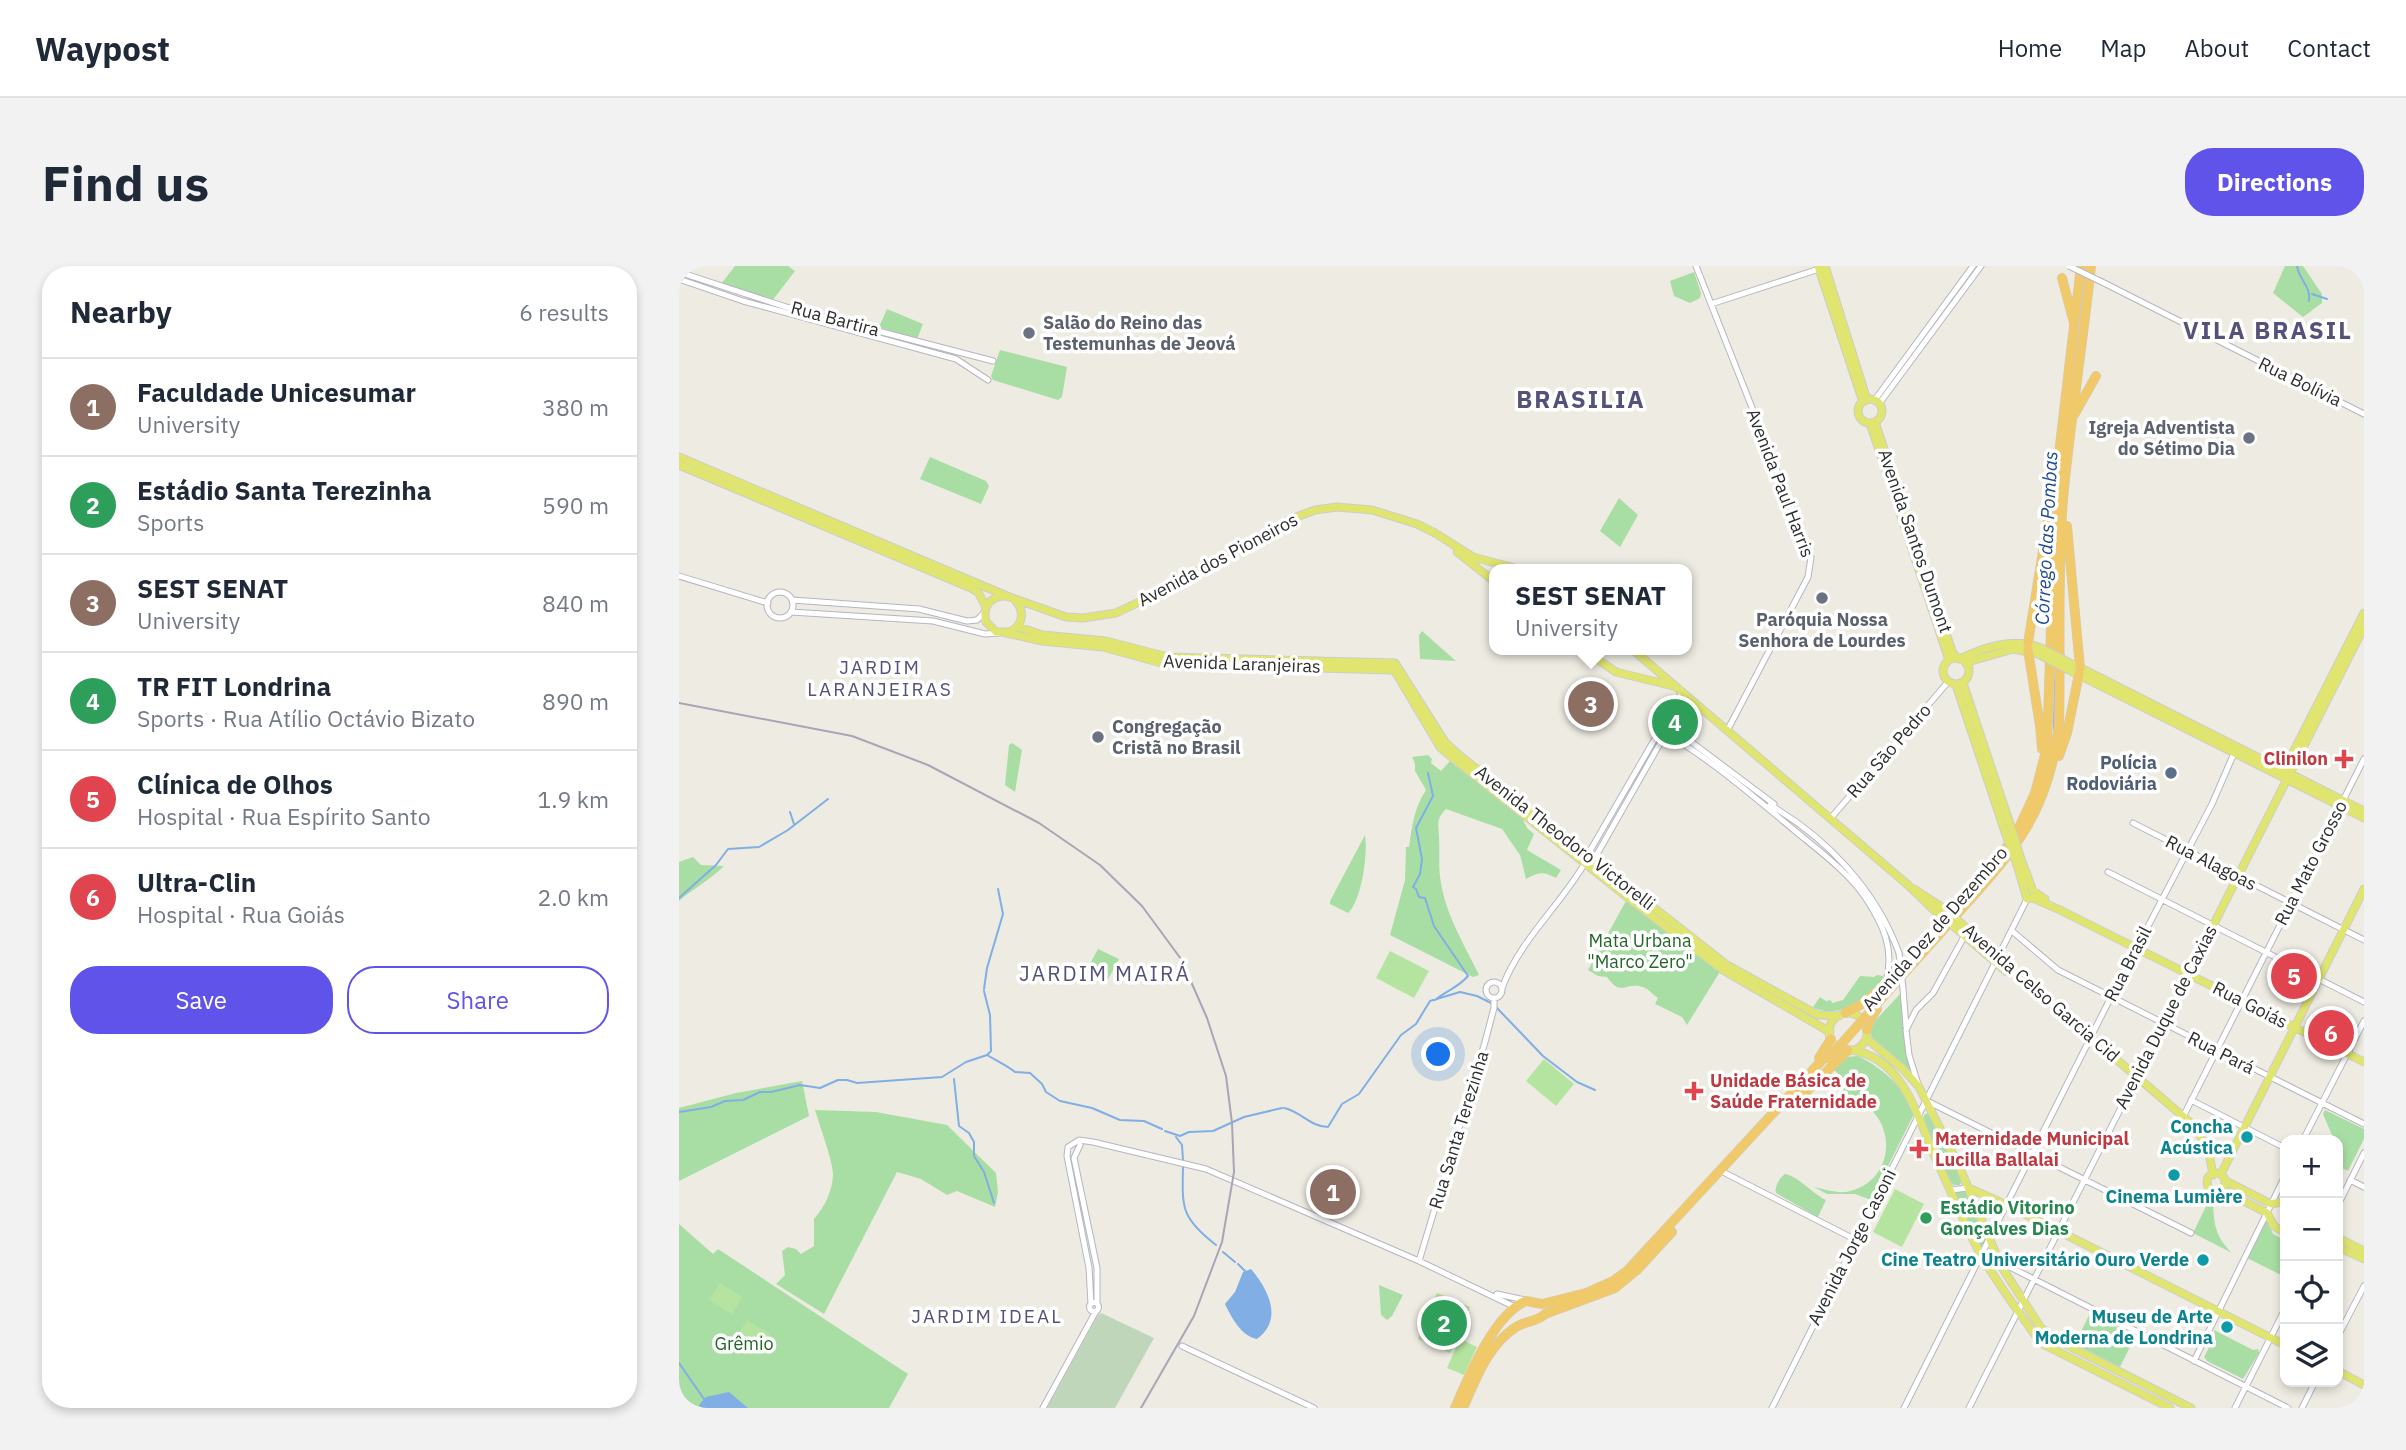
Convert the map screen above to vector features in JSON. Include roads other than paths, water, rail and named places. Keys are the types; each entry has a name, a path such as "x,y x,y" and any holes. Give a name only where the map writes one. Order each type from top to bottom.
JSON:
{"highway":[{"name":"Avenida Dez de Dezembro","path":"1899,975 2010,843 2029,808 2043,765 2048,723 2056,479 2081,266"},
{"name":"Avenida Dez de Dezembro","path":"1463,1408 1490,1353 1518,1326 1607,1292 1629,1277 2007,858 2029,826 2047,783 2056,752 2059,725 2063,500 2074,416 2074,389 2091,266"},
{"path":"2062,278 2075,329"},
{"path":"2086,317 2085,352 2092,357"},
{"path":"2074,416 2096,376"},
{"path":"2043,765 2028,647 2056,479"},
{"path":"2047,783 2067,733 2075,669 2063,500"},
{"path":"1842,1014 1862,1004 1886,982 1899,975"},
{"path":"1866,1034 1872,1017 1899,975"},
{"path":"1830,1036 1826,1051 1795,1086 1791,1097 1803,1095 1850,1050"},
{"name":"Avenida Dez de Dezembro","path":"1528,1301 1542,1304 1586,1293 1616,1279 1633,1266 1724,1172"},
{"path":"1455,1408 1481,1355 1513,1309 1528,1301"},
{"path":"1542,1304 1545,1314"},
{"path":"1513,1309 1510,1321 1518,1326"}],"main road":[{"path":"1823,267 1871,402 1881,414 1872,423 1863,421 1858,408 1871,402"},
{"name":"Avenida Santos Dumont","path":"1872,423 1955,659"},
{"name":"Avenida dos Pioneiros","path":"679,457 1009,596 1074,618 1102,617 1116,613 1164,590 1291,519 1315,510 1337,507 1372,510 1417,524 1444,539 1489,578"},
{"path":"679,466 971,588 978,592 988,626 1003,634 1018,627 1022,611 1009,596 992,599 985,610"},
{"path":"1469,559 1500,564"},
{"path":"1484,574 1485,567 1489,566"},
{"path":"1022,611 1032,605"},
{"name":"Avenida Duque de Caxias","path":"2136,1078 2238,876 2364,613"},
{"name":"Avenida Laranjeiras","path":"1018,627 1043,635 1106,641 1168,657 1395,663"},
{"name":"Avenida Duque de Caxias","path":"2286,775 2364,627"},
{"name":"Avenida Laranjeiras","path":"1003,634 1103,647 1165,664 1388,669 1396,673"},
{"path":"1967,665 2005,647"},
{"path":"2027,899 2019,862 1956,683 1943,671 1955,659 2005,647 2028,647 2039,651 2347,806 2364,818"},
{"path":"1591,655 1611,670 1649,679 1661,679"},
{"path":"1639,655 1654,668 1661,679 1680,690"},
{"path":"1955,659 1967,665"},
{"name":"Avenida Theodoro Victorelli","path":"1395,663 1447,745 1723,970 1830,1036"},
{"path":"1956,683 1968,676 1967,665"},
{"path":"1649,679 1654,668"},
{"name":"Avenida Theodoro Victorelli","path":"1396,673 1440,747 1588,861 1727,965 1818,1016 1842,1014"},
{"name":"Avenida Celso Garcia Cid","path":"1680,690 1964,930 2089,1040 2183,1117 2204,1139 2218,1177"},
{"path":"2347,806 2364,811"},
{"name":"Rua Goiás","path":"2019,862 2033,891 2060,910"},
{"path":"2280,1230 2274,1226 2267,1213 2221,1189 2209,1189 2207,1182 2218,1177 2364,889"},
{"name":"Rua Goiás","path":"2027,899 2033,898 2060,910 2364,1062"},
{"path":"2170,1408 2043,1343 1981,1255 1920,1115 1901,1084 1883,1064 1863,1052 1836,1046 1830,1036 1833,1021 1842,1014 1854,1014 1861,1018 1866,1034 1919,1087 1965,1178 1998,1261 2022,1302 2048,1334 2190,1408"},
{"path":"1850,1050 1861,1046 1866,1034"},
{"name":"Avenida Celso Garcia Cid","path":"2136,1078 2195,1133 2218,1177"},
{"path":"2218,1177 2221,1189"},
{"path":"2218,1177 2271,1204 2280,1202"},
{"path":"1954,1189 1965,1178"},
{"path":"1969,1188 2280,1342"},
{"path":"2258,1209 2262,1205 2261,1199"},
{"path":"2343,1240 2364,1251"},
{"path":"2343,1249 2364,1259"},
{"path":"2343,1374 2364,1384"}],"street":[{"name":"Avenida Paul Harris","path":"1696,266 1811,557 1808,578 1727,731"},
{"path":"1890,384 1973,266"},
{"path":"1871,402 1890,384 1981,266"},
{"name":"Rua Bolívia","path":"2069,266 2364,414"},
{"path":"1711,304 1823,267"},
{"name":"Rua Bartira","path":"679,272 786,307 993,361"},
{"name":"Rua Bartira","path":"679,279 743,301 955,359 988,380"},
{"path":"679,576 768,603"},
{"path":"779,592 787,594 792,600 791,612 785,617 777,617 770,612 768,603 772,596 779,592"},
{"path":"792,600 919,609 967,621 977,620 985,610"},
{"name":"Avenida Laranjeiras","path":"791,612 933,621 985,634 1003,634"},
{"name":"Rua São Pedro","path":"1830,819 1956,683"},
{"path":"1507,974 1490,983 1486,990 1494,1003 1500,996 1515,957 1588,861 1668,724 1680,690"},
{"path":"1668,724 1831,852 1859,880 1883,914 1899,953 1909,1055 1919,1087"},
{"path":"1663,731 1756,797 1842,872 1865,898 1882,928 1891,962 1886,982"},
{"name":"Rua Brasil","path":"1904,1408 2161,898 2212,804 2236,750"},
{"name":"Rua Mato Grosso","path":"2183,1117 2291,904 2347,806 2364,759"},
{"path":"1756,797 1784,813"},
{"name":"Rua Alagoas","path":"2133,823 2364,940"},
{"path":"2108,872 2364,1002"},
{"name":"Avenida Jorge Casoni","path":"1772,1408 2027,899"},
{"path":"1906,1030 1916,1010 1933,993 1964,930"},
{"name":"Rua Pará","path":"2012,931 2058,970 2364,1124"},
{"path":"1496,982 1501,988"},
{"name":"Rua Santa Terezinha","path":"1419,1261 1494,1003"},
{"path":"2306,1135 2364,1021"},
{"name":"Avenida Duque de Caxias","path":"1969,1408 2136,1078"},
{"path":"2191,1100 2280,1145"},
{"path":"1927,1101 2191,1233"},
{"path":"1094,1307 1073,1168 1078,1142 1093,1142 1206,1169 1419,1261 1489,1293 1513,1309"},
{"path":"2341,1198 2364,1153"},
{"path":"1043,1408 1087,1330 1094,1307 1097,1268 1073,1168"},
{"path":"1724,1172 1856,1240"},
{"path":"2350,1180 2364,1187"},
{"path":"2194,1361 2280,1186"},
{"path":"1954,1189 1969,1188"},
{"path":"1998,1261 2288,1408"},
{"path":"2343,1326 2364,1286"},
{"path":"1083,1300 1090,1291"},
{"path":"1489,1293 1528,1301"},
{"path":"2235,1408 2280,1319"},
{"path":"1182,1346 1314,1408"},
{"path":"2302,1408 2312,1387"}],"water":[{"path":"1251,1269 1263,1286 1271,1313 1270,1322 1257,1339 1242,1330 1225,1304 1235,1292 1243,1272"},
{"path":"729,1392 748,1408 700,1408 699,1405 706,1397"}],"waterway":[{"path":"2297,266 2308,291 2309,301"},
{"name":"Córrego das Pombas","path":"2077,334 2085,277"},
{"path":"2312,294 2327,299"},
{"name":"Córrego das Pombas","path":"2054,732 2055,667"},
{"path":"1428,773 1433,796 1416,828 1422,859 1420,874 1413,887 1419,897 1425,898 1434,926 1468,976 1435,1000"},
{"path":"679,898 716,865 728,849 759,847 788,830 828,799"},
{"path":"790,812 794,824"},
{"path":"984,989 987,968 1003,914 998,889"},
{"path":"984,991 990,1015 991,1051 987,1055"},
{"path":"1284,1108 1328,1127 1342,1104 1359,1094 1401,1035 1416,1024 1430,1001 1460,992 1491,1003"},
{"path":"1496,1007 1543,1056 1577,1082 1595,1090"},
{"path":"679,1112 711,1107 725,1101 743,1100 760,1092 800,1085 820,1088 838,1080 857,1083 942,1077 966,1062 987,1055 1015,1072 1030,1073 1046,1092 1060,1101 1092,1108 1120,1120 1144,1121 1162,1129"},
{"path":"954,1079 959,1126 969,1133 974,1142 974,1156 984,1172 994,1203"},
{"path":"1165,1131 1180,1136 1189,1132 1213,1131 1244,1117 1282,1108"},
{"path":"1176,1137 1182,1145 1183,1160"},
{"path":"1183,1167 1186,1211 1196,1227 1216,1245"},
{"path":"1223,1252 1235,1262"},
{"path":"1238,1264 1245,1271"},
{"path":"679,1363 704,1399"}],"railway":[{"path":"679,703 852,736 928,765 1039,823 1100,865 1142,906 1181,959 1207,1018 1226,1076 1234,1172 1222,1242 1194,1316 1141,1408"}],"place":[{"name":"Salão do Reino das Testemunhas de Jeová","path":"1029,333"},
{"name":"Igreja Adventista do Sétimo Dia","path":"2249,438"},
{"name":"Paróquia Nossa Senhora de Lourdes","path":"1822,598"},
{"name":"SEST SENAT","path":"1591,704"},
{"name":"TR FIT Londrina","path":"1675,722"},
{"name":"Congregação Cristã no Brasil","path":"1098,737"},
{"name":"Clinilon","path":"2344,759"},
{"name":"Polícia Rodoviária","path":"2171,773"},
{"name":"Clínica de Olhos","path":"2294,976"},
{"name":"Ultra-Clin","path":"2331,1033"},
{"name":"Unidade Básica de Saúde Fraternidade","path":"1694,1091"},
{"name":"Concha Acústica","path":"2247,1137"},
{"name":"Maternidade Municipal Lucilla Ballalai","path":"1919,1149"},
{"name":"Cinema Lumière","path":"2174,1175"},
{"name":"Faculdade Unicesumar","path":"1333,1192"},
{"name":"Estádio Vitorino Gonçalves Dias","path":"1926,1218"},
{"name":"Cine Teatro Universitário Ouro Verde","path":"2203,1260"},
{"name":"Estádio Santa Terezinha","path":"1444,1323"},
{"name":"Museu de Arte Moderna de Londrina","path":"2227,1327"}],"district":[{"name":"VILA BRASIL","path":"2268,331"},
{"name":"BRASILIA","path":"1581,400"},
{"name":"JARDIM LARANJEIRAS","path":"880,678"},
{"name":"JARDIM MAIRÁ","path":"1105,974"},
{"name":"JARDIM IDEAL","path":"987,1316"}],"park label":[{"name":"Mata Urbana \"Marco Zero\"","path":"1640,951"},
{"name":"Grêmio","path":"744,1344"}]}
